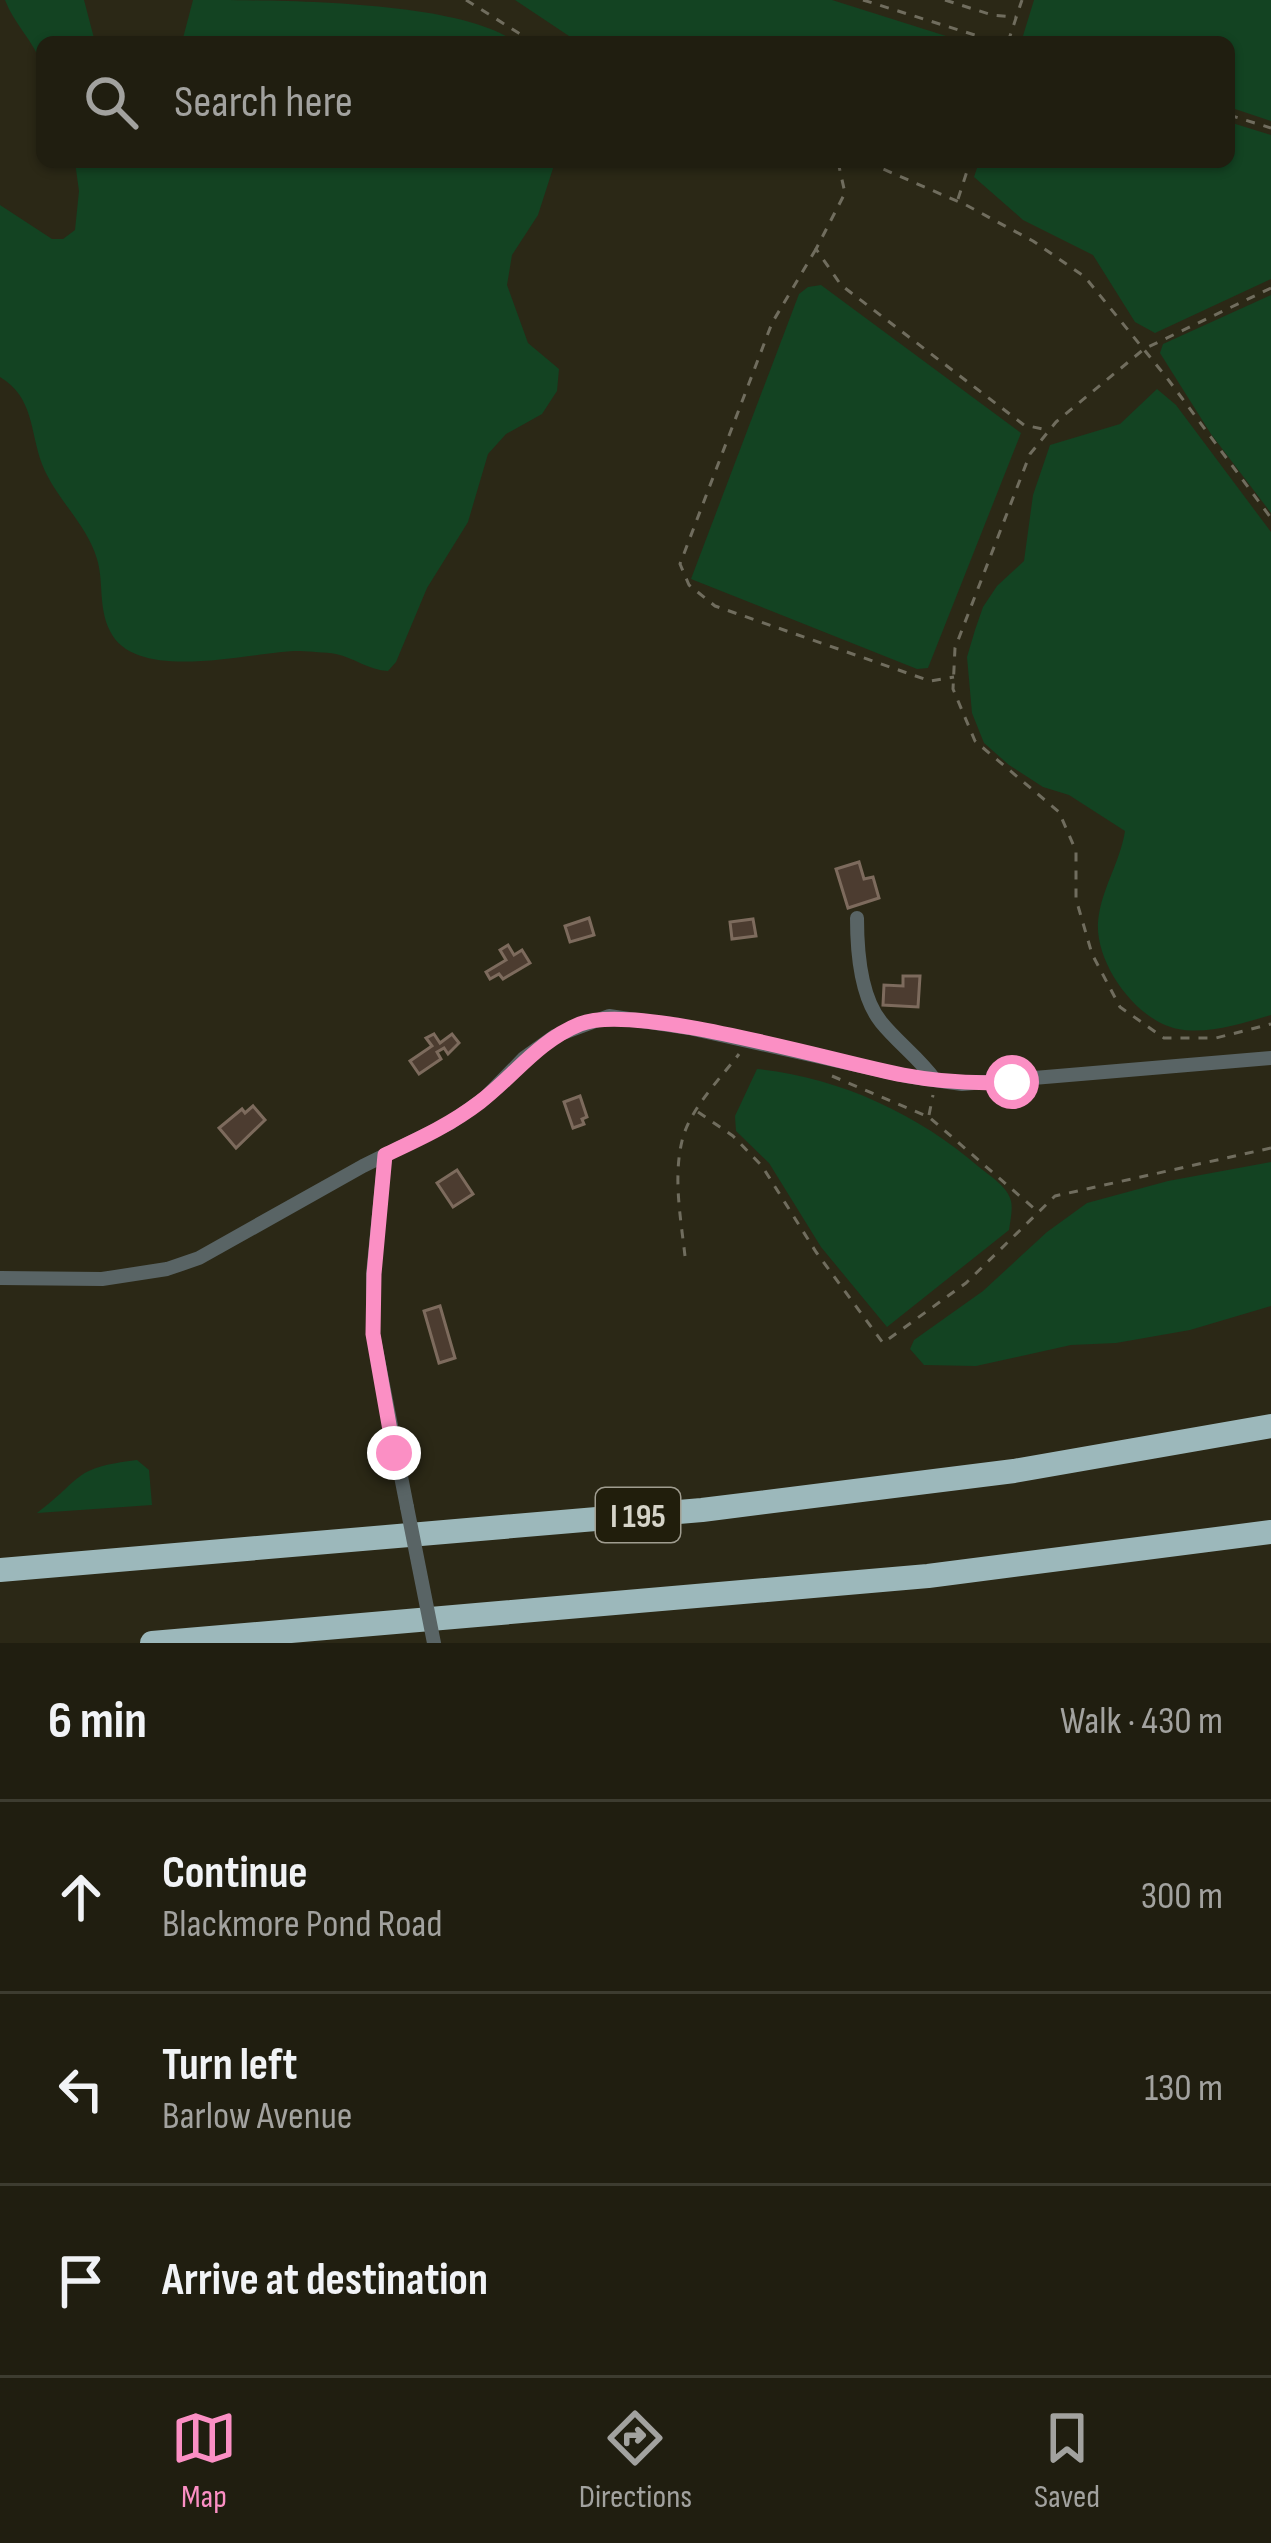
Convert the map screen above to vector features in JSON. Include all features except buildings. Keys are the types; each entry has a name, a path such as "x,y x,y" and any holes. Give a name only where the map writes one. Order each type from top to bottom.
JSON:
{"highway":[{"name":"I 195","path":"0,1570 702,1510 1014,1471 1271,1426"},
{"path":"152,1643 928,1576 1271,1532"}],"street":[{"path":"856,918 866,993 880,1022 911,1049 935,1080"},
{"path":"0,1277 102,1279 167,1269 199,1258 450,1123 555,1036 609,1016 962,1084 1271,1058"},
{"path":"385,1155 373,1334 434,1643"}],"path":[{"path":"466,0 523,36"},
{"path":"862,0 978,36"},
{"path":"945,0 992,15 1016,17"},
{"path":"1010,36 1022,0"},
{"path":"1235,117 1271,128"},
{"path":"839,168 845,193 772,322 680,564 688,585 715,606 930,681 954,676"},
{"path":"881,168 1033,241 1084,277 1271,518"},
{"path":"958,201 968,168"},
{"path":"816,249 842,285 860,299 1024,425 1049,430"},
{"path":"1271,287 1144,349 1049,430 1030,454 955,648 953,689 975,741 1059,812 1076,851 1076,899 1092,954 1120,1007 1164,1038 1216,1038 1271,1024"},
{"path":"685,1256 678,1200 682,1139 750,1042"},
{"path":"831,1076 929,1117 1038,1213"},
{"path":"929,1117 935,1080"},
{"path":"698,1112 733,1136 762,1166 816,1252 883,1343 966,1283 1055,1196 1271,1148"}],"green space":[{"path":"5,0 84,0 93,36 36,36 36,52"},
{"path":"193,0 315,2 409,10 452,18 503,36 184,36"},
{"path":"515,0 832,0 946,36 569,36"},
{"path":"1034,0 1271,0 1271,121 1235,109 1235,36 1023,36"},
{"path":"1235,124 1271,135 1271,279 1155,333 1135,322 1093,255 1023,220 974,177 977,168 1235,168"},
{"path":"76,168 553,168 538,215 512,255 507,285 528,343 559,369 557,391 542,414 506,434 488,454 468,522 427,588 388,671 336,654 300,651 169,661 144,657 124,647 110,631 92,546 48,476 25,405 0,377 0,205 52,239 63,239 75,230"},
{"path":"821,285 1021,433 928,668 917,669 691,579 799,294"},
{"path":"1271,295 1271,513 1211,434 1160,353 1163,344"},
{"path":"1157,389 1176,405 1271,532 1271,1015 1201,1030 1162,1024 1121,988 1103,955 1098,922 1125,831 1069,795 1043,787 984,743 972,713 967,657 983,607 1024,561 1033,495 1050,445 1120,424"},
{"path":"757,1069 847,1090 930,1130 1006,1191 1012,1205 1009,1230 887,1327 821,1247 769,1163 736,1131 735,1116"},
{"path":"1271,1162 1271,1306 1190,1330 1116,1343 1071,1345 976,1366 924,1365 910,1349 914,1340 983,1291 1047,1232 1087,1203 1168,1181"},
{"path":"137,1460 149,1470 152,1505 37,1513 89,1471"}],"route":[{"path":"394,1453 373,1334 385,1155 450,1123 555,1036 609,1016 689,1028 906,1076 962,1084 1012,1082"}]}
